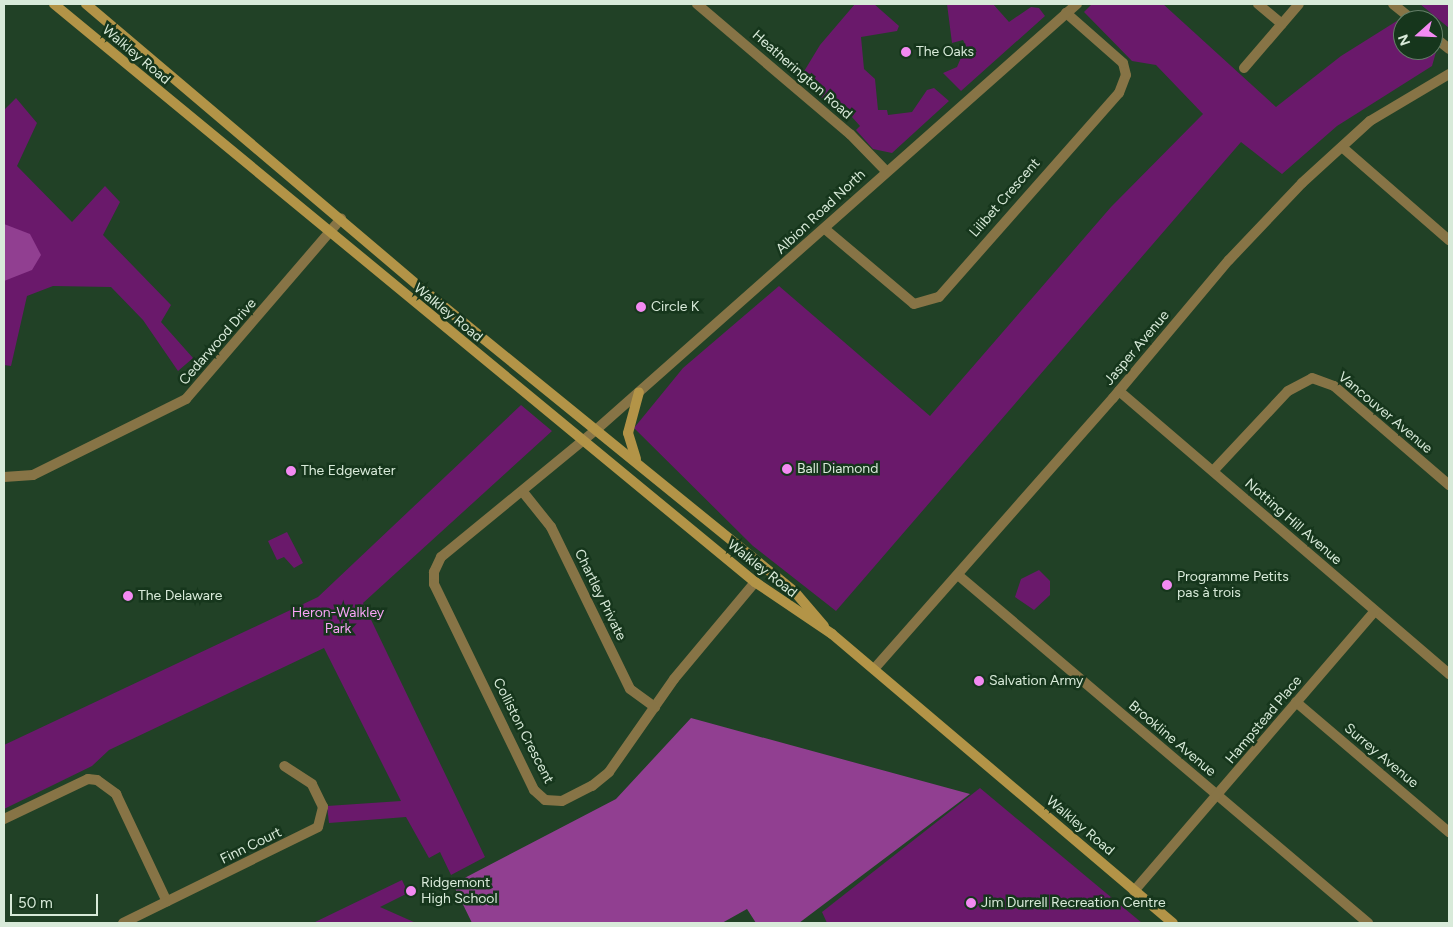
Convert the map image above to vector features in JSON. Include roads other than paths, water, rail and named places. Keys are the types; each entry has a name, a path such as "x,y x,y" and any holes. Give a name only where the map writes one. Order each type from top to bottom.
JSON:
{"main road":[{"name":"Walkley Road","path":"54,4 328,234 755,582 832,634 1173,923"},
{"name":"Walkley Road","path":"86,4 341,219 637,460 794,591 832,634"},
{"path":"637,460 628,432 639,392"}],"street":[{"name":"Heatherington Road","path":"697,4 850,134 886,171"},
{"name":"Albion Road North","path":"584,441 826,229 886,171 1076,4"},
{"path":"1258,4 1282,24"},
{"path":"1244,68 1299,4"},
{"name":"Lilibet Crescent","path":"826,229 914,304 939,297 1034,183 1119,93 1126,76 1122,63 1066,14"},
{"name":"Jasper Avenue","path":"874,669 1119,390 1228,260 1370,121 1449,74"},
{"path":"1342,147 1449,240"},
{"name":"Cedarwood Drive","path":"4,477 33,475 186,399 341,219"},
{"name":"Vancouver Avenue","path":"1214,470 1288,392 1312,378 1334,386 1449,485"},
{"name":"Notting Hill Avenue","path":"1119,390 1449,674"},
{"name":"Colliston Crescent","path":"584,441 441,557 434,578 534,790 553,802 592,786 609,772 655,707 755,582"},
{"name":"Chartley Private","path":"523,492 551,527 630,689 655,707"},
{"name":"Brookline Avenue","path":"958,575 1368,923"},
{"name":"Hampstead Place","path":"1134,891 1218,796 1375,611"},
{"name":"Surrey Avenue","path":"1296,702 1449,832"},
{"name":"Finn Court","path":"124,923 318,827 323,807 312,784 284,766"},
{"path":"4,820 88,779 97,780 116,794 167,902"}],"place":[{"name":"The Oaks","path":"906,52"},
{"name":"Circle K","path":"641,307"},
{"name":"Ball Diamond","path":"787,469"},
{"name":"The Edgewater","path":"291,471"},
{"name":"Programme Petits pas à trois","path":"1167,585"},
{"name":"The Delaware","path":"128,596"},
{"name":"Salvation Army","path":"979,681"},
{"name":"Ridgemont High School","path":"411,891"},
{"name":"Jim Durrell Recreation Centre","path":"971,903"}],"park label":[{"name":"Heron-Walkley Park","path":"338,622"}]}
